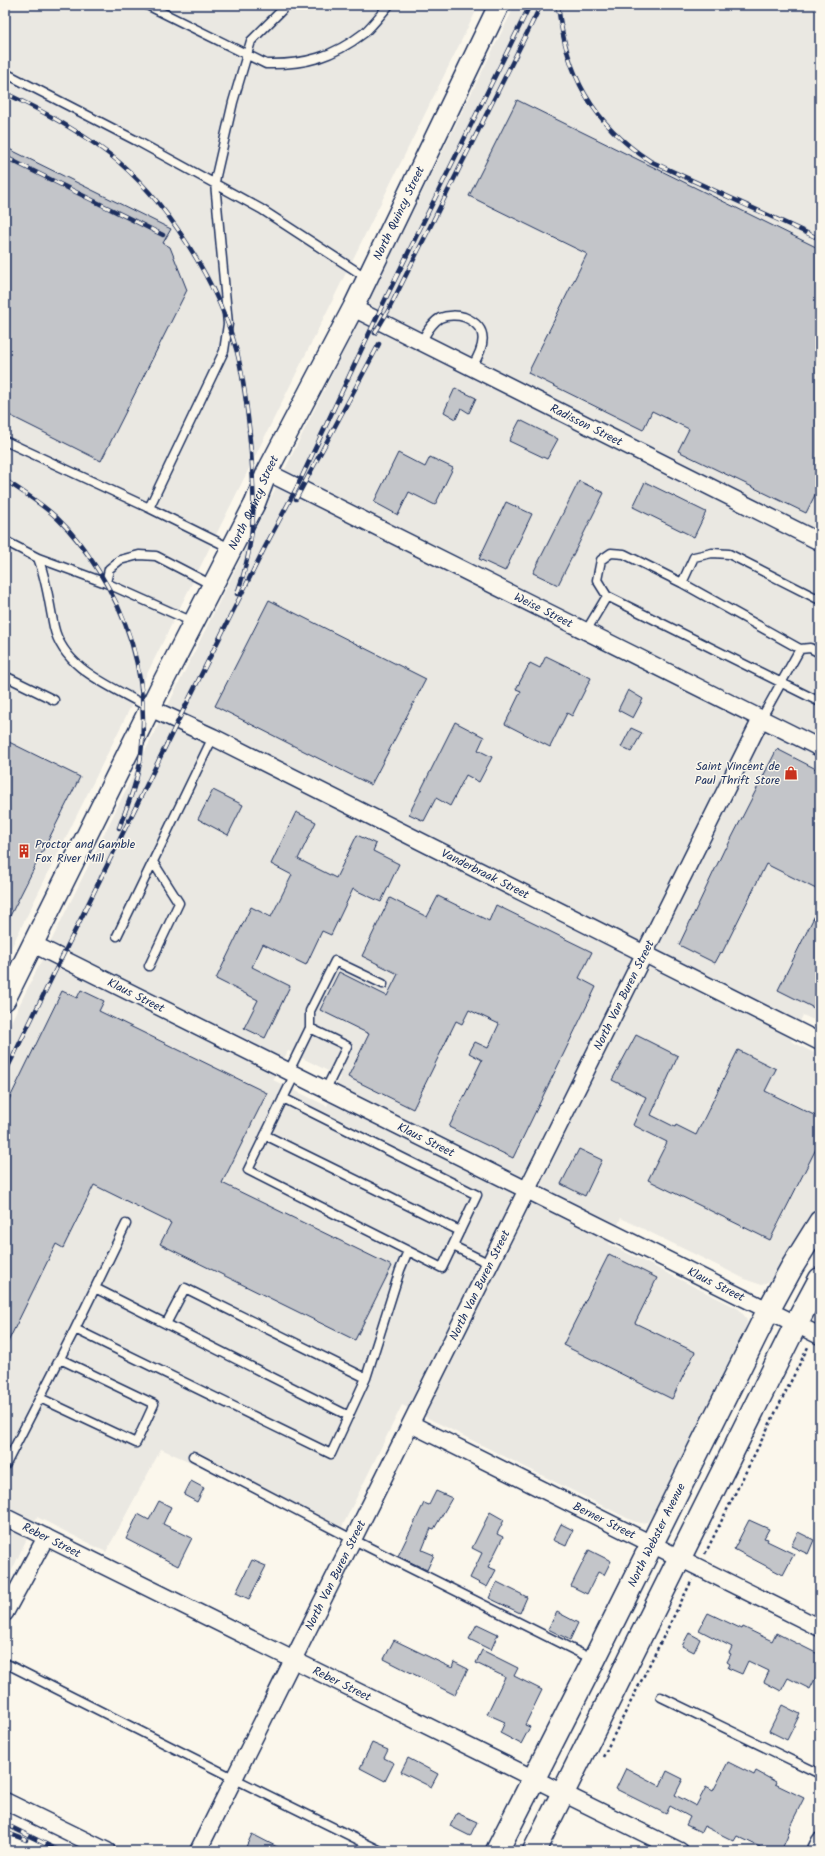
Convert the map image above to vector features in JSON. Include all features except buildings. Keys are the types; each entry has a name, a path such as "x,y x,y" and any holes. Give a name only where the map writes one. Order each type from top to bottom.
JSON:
{"main road":[{"name":"North Webster Avenue","path":"497,1851 653,1543 768,1311 792,1267 820,1222"},
{"path":"534,1851 563,1793 689,1562 796,1324 820,1279"}],"street":[{"name":"North Quincy Street","path":"5,1000 230,548 255,503 267,472 368,278 499,5"},
{"name":"Radisson Street","path":"353,308 820,542"},
{"name":"Weise Street","path":"267,472 820,748"},
{"name":"Vanderbraak Street","path":"150,708 213,738 820,1042"},
{"name":"North Van Buren Street","path":"198,1851 761,719"},
{"name":"Klaus Street","path":"33,944 818,1335"},
{"name":"Berner Street","path":"410,1424 653,1543 820,1628"},
{"name":"Reber Street","path":"5,1517 680,1851"},
{"path":"5,1613 46,1537"},
{"path":"5,1801 107,1851"},
{"path":"815,1851 820,1841"}],"lane":[{"path":"147,5 266,64 311,61 333,52 364,32 388,5"},
{"path":"149,508 224,351 228,324 215,183 222,147 251,41 282,10 284,5"},
{"path":"5,73 261,208 368,278"},
{"path":"421,342 432,325 441,317 460,316 475,322 483,334 483,345 472,368"},
{"path":"5,441 149,508 230,548"},
{"path":"5,541 38,558 106,583 193,622"},
{"path":"682,583 694,557 712,553 729,554 820,600"},
{"path":"820,653 810,648 800,649 682,583 624,554 611,554 601,560 597,580 607,596 820,702"},
{"path":"106,583 109,569 120,560 139,555 156,556 212,585"},
{"path":"38,558 45,576 54,628 61,645 69,657 83,670 150,708"},
{"path":"586,632 607,596"},
{"path":"761,719 800,649"},
{"path":"5,676 54,700"},
{"path":"117,936 213,738"},
{"path":"149,966 179,903 153,862"},
{"path":"283,1098 476,1195 442,1268 248,1170 283,1098 310,1028 310,1011 335,961 383,984"},
{"path":"310,1028 347,1046 326,1089"},
{"path":"264,1135 460,1231"},
{"path":"5,1466 76,1329 126,1224"},
{"path":"453,1246 490,1264"},
{"path":"76,1329 331,1454 366,1378 400,1270 408,1251"},
{"path":"95,1288 349,1416"},
{"path":"166,1324 185,1288 366,1378"},
{"path":"40,1398 136,1443 154,1404 60,1359"},
{"path":"193,1456 352,1540 594,1660"},
{"path":"5,1663 234,1779 381,1851"},
{"path":"661,1697 820,1774"}],"path":[{"path":"602,1759 689,1562 818,1335"}],"shaded area":[{"path":"5,5 479,5 5,960"},
{"path":"515,5 820,5 820,1023 803,1015 791,1041 820,1056 820,1204 792,1245 771,1280 762,1285 747,1280 621,1218 609,1244 739,1309 746,1318 747,1322 736,1350 655,1511 647,1522 640,1523 633,1521 402,1405 342,1527 199,1455 195,1464 161,1449 106,1552 37,1517 5,1585 5,1034","holes":["288,1051 340,1077 327,1106 273,1080"]}],"railway":[{"path":"5,1073 178,721 265,547 297,487 382,306 530,5"},
{"path":"375,333 388,311 541,5"},
{"path":"558,5 562,30 575,75 585,95 612,130 650,161 820,239"},
{"path":"5,93 58,121 109,154 130,172 170,218 203,271 217,298 228,325 242,373 250,435"},
{"path":"5,157 163,235"},
{"path":"296,499 379,344"},
{"path":"237,594 249,553 252,533 253,473 249,431"},
{"path":"5,480 45,507 74,536 111,592 130,636 140,682 143,705 143,730 138,774 119,828"},
{"path":"5,1824 60,1851"},
{"path":"5,1832 26,1840"}],"place":[{"name":"Saint Vincent de Paul Thrift Store","path":"791,773"},
{"name":"Proctor and Gamble Fox River Mill","path":"24,851"}]}
